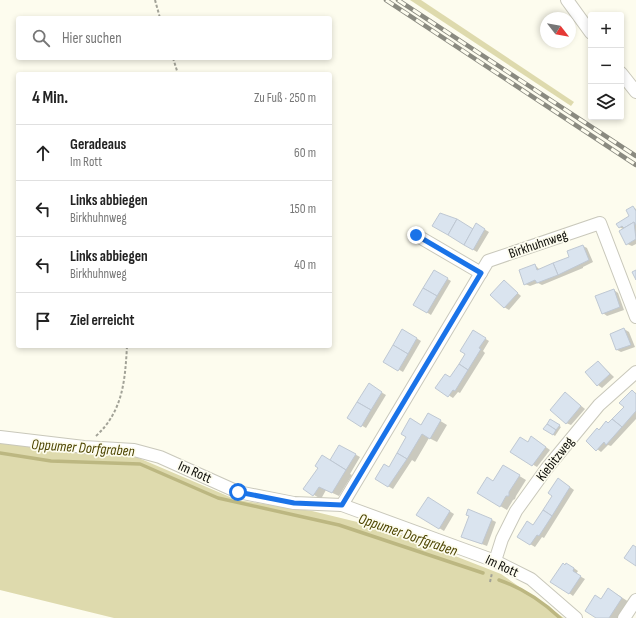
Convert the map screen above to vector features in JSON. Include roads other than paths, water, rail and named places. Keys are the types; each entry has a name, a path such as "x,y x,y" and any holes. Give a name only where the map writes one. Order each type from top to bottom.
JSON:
{"street":[{"path":"567,0 588,29"},
{"path":"624,77 636,92"},
{"name":"Birkhuhnweg","path":"342,505 488,261 600,223 636,317"},
{"path":"416,235 481,273"},
{"name":"Kiebitzweg","path":"496,561 502,540 516,511 547,468 599,406 636,372"},
{"name":"Im Rott","path":"0,437 84,447 134,450 160,457 238,492 294,503 342,505 496,561 531,579 576,618"},
{"path":"624,618 636,600"}],"waterway":[{"name":"Oppumer Dorfgraben","path":"0,453 51,461 140,464 218,498 339,525 483,573"},
{"name":"Oppumer Dorfgraben","path":"499,580 516,587 531,596 560,618"}],"railway":[{"path":"386,0 636,165"},
{"path":"398,0 636,156"}]}
